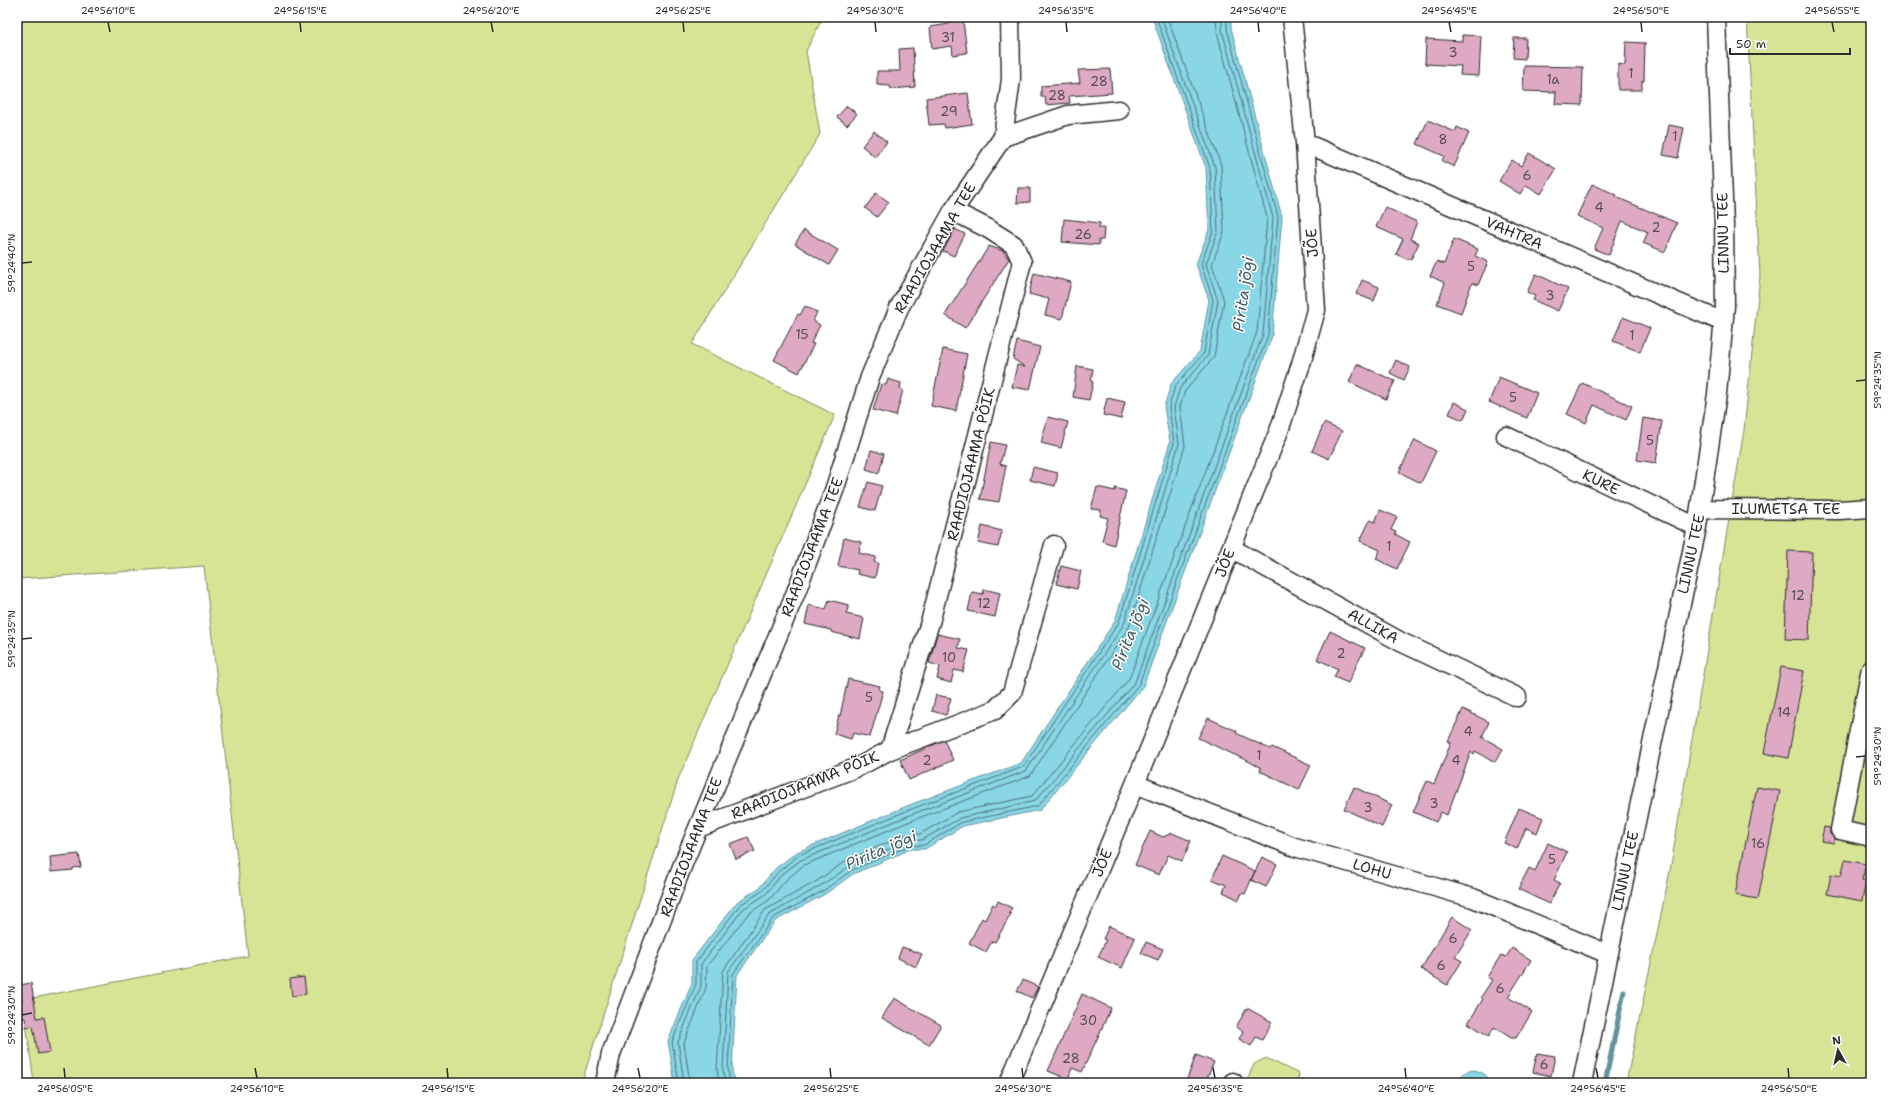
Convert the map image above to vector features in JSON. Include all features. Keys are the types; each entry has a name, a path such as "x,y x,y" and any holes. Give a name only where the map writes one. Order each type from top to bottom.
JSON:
{"street":[{"name":"RAADIOJAAMA TEE","path":"605,1083 611,1054 698,828 796,592 835,488 870,377 899,308 953,211 1003,137 1011,79 1010,17"},
{"name":"JÕE","path":"1009,1083 1135,784 1279,431 1301,364 1316,310 1305,143 1292,17"},
{"name":"LINNU TEE","path":"1582,1083 1697,527 1717,394 1723,322 1724,225 1716,17"},
{"path":"1003,137 1068,115 1119,110"},
{"name":"VAHTRA","path":"1305,143 1723,322"},
{"name":"RAADIOJAAMA PÕIK","path":"890,750 932,619 1022,262 1014,245 988,228 953,211"},
{"name":"KURE","path":"1506,436 1697,527"},
{"name":"ILUMETSA TEE","path":"1700,509 1839,510 1871,508"},
{"name":"RAADIOJAAMA PÕIK","path":"698,828 858,766 890,750 995,710 1012,693 1054,545"},
{"name":"ALLIKA","path":"1231,548 1401,642 1517,697"},
{"path":"1871,668 1840,830 1871,837"},
{"name":"LOHU","path":"1135,784 1295,847 1473,898 1608,954"}],"green space":[{"path":"17,17 823,17 806,51 820,134 692,344 835,415 679,777 584,1075 583,1083 34,1083 23,1000 248,956 204,566 17,579"},
{"path":"1747,17 1871,17 1871,1083 1626,1083 1670,871 1744,430 1760,276"},
{"path":"1266,1058 1299,1074 1297,1083 1246,1083 1254,1064"}],"water":[{"name":"Pirita jõgi","path":"1152,17 1231,17 1231,28 1282,217 1272,336 1143,686 1040,810 963,826 925,849 911,849 853,874 825,894 775,921 737,975 732,1070 734,1083 675,1083 668,1041 692,983 692,960 737,902 759,888 776,868 797,852 907,806 1021,763 1115,621 1170,442 1164,407 1171,384 1200,351 1209,300 1196,264 1209,230 1206,168"},
{"path":"1469,1070 1482,1073 1491,1083 1455,1083"}],"building":[{"path":"963,20 967,53 953,55 952,46 932,49 930,27"},
{"path":"1462,35 1481,36 1479,76 1460,75 1461,66 1425,64 1426,39 1462,41"},
{"path":"1514,38 1526,38 1525,59 1513,58"},
{"path":"1626,42 1645,43 1644,81 1642,81 1642,90 1618,90 1618,64 1625,65"},
{"path":"913,48 915,87 891,89 890,86 877,85 877,71 900,71 899,49"},
{"path":"1524,66 1583,67 1582,105 1555,104 1556,92 1523,91"},
{"path":"1110,69 1112,93 1069,96 1070,103 1046,105 1045,97 1041,97 1041,86 1080,83 1078,70"},
{"path":"968,93 972,124 945,128 944,124 929,125 926,98"},
{"path":"847,106 857,114 847,125 837,117"},
{"path":"1428,120 1455,132 1457,127 1469,133 1454,167 1442,161 1444,156 1417,144"},
{"path":"1669,125 1684,128 1678,158 1663,155"},
{"path":"874,131 887,142 875,157 862,146"},
{"path":"1529,153 1556,169 1541,194 1526,185 1520,194 1499,181 1512,160 1521,166"},
{"path":"1592,184 1617,195 1616,197 1677,223 1665,252 1643,243 1648,232 1622,221 1609,255 1594,249 1603,228 1577,216"},
{"path":"1018,188 1030,188 1030,202 1017,203"},
{"path":"876,193 889,202 877,217 865,208"},
{"path":"1385,207 1417,222 1410,239 1419,243 1411,259 1406,259 1396,254 1403,239 1376,227"},
{"path":"1064,219 1100,223 1099,228 1104,228 1103,240 1099,240 1099,245 1062,242"},
{"path":"955,229 965,234 954,256 943,251"},
{"path":"804,230 838,250 829,265 795,244"},
{"path":"1454,239 1478,249 1475,256 1488,262 1478,285 1472,283 1461,313 1437,304 1445,283 1430,276 1437,261 1444,264"},
{"path":"989,246 1003,251 1009,259 965,328 945,315"},
{"path":"1034,273 1071,282 1062,319 1045,315 1049,299 1029,294"},
{"path":"1536,274 1568,289 1558,311 1533,300 1535,296 1527,292"},
{"path":"1362,280 1379,287 1374,301 1356,294"},
{"path":"805,306 817,312 813,321 820,325 811,343 814,344 799,373 774,360 798,314 800,315"},
{"path":"1623,317 1650,328 1640,352 1613,341"},
{"path":"1017,341 1040,347 1030,390 1012,387 1017,365 1025,367 1013,359"},
{"path":"943,349 967,354 956,411 931,406"},
{"path":"1396,360 1410,367 1404,380 1390,373"},
{"path":"1357,364 1395,381 1386,399 1349,382"},
{"path":"1077,366 1093,369 1091,381 1093,382 1089,400 1073,397"},
{"path":"1499,377 1537,393 1527,418 1489,402"},
{"path":"888,379 901,383 900,389 903,390 896,416 873,410 881,384 886,385"},
{"path":"1582,383 1632,406 1626,420 1594,405 1586,423 1567,414"},
{"path":"1107,398 1125,402 1121,419 1103,415"},
{"path":"1454,402 1468,409 1463,420 1449,414"},
{"path":"1048,417 1068,422 1061,448 1041,443"},
{"path":"1643,418 1662,421 1656,463 1637,460"},
{"path":"1324,423 1342,431 1329,459 1312,451"},
{"path":"1415,440 1436,451 1421,483 1399,472"},
{"path":"991,442 1005,445 1000,464 1006,466 999,502 980,499"},
{"path":"871,450 884,454 879,473 866,469"},
{"path":"1033,467 1058,473 1055,486 1030,480"},
{"path":"868,482 882,486 875,511 860,507"},
{"path":"1097,487 1115,491 1115,488 1126,491 1114,545 1102,541 1108,518 1100,516 1101,510 1091,509"},
{"path":"1380,510 1397,517 1391,530 1396,532 1395,534 1410,542 1397,569 1376,559 1380,550 1360,541 1370,520 1375,522"},
{"path":"982,526 1002,531 998,547 978,543"},
{"path":"844,538 861,542 859,553 876,557 874,562 878,563 875,578 857,574 858,570 838,566"},
{"path":"1788,551 1812,552 1809,640 1785,639"},
{"path":"1061,566 1081,571 1077,589 1056,584"},
{"path":"984,589 1000,593 995,617 968,611 972,592 983,594"},
{"path":"829,600 849,605 846,614 864,618 860,639 805,624 809,605 826,609"},
{"path":"1330,631 1365,648 1348,683 1334,677 1338,669 1317,659"},
{"path":"937,634 960,639 958,648 969,650 963,672 954,670 951,683 937,679 940,666 929,663"},
{"path":"1781,667 1804,671 1788,758 1764,753"},
{"path":"848,679 880,686 879,690 883,691 870,737 853,733 851,739 834,734 839,715 840,716"},
{"path":"936,695 951,698 946,715 932,711"},
{"path":"1463,709 1489,722 1482,737 1503,749 1495,762 1475,751 1474,754 1471,752 1447,815 1441,812 1436,822 1413,812 1427,781 1434,784 1451,743 1448,741"},
{"path":"1208,718 1237,731 1236,733 1270,749 1272,747 1311,765 1299,790 1260,771 1261,768 1248,761 1198,738"},
{"path":"944,740 953,760 909,780 900,760"},
{"path":"1354,787 1392,805 1382,827 1344,809"},
{"path":"1757,787 1780,791 1758,899 1735,895"},
{"path":"1519,808 1543,818 1537,833 1526,828 1517,849 1504,843"},
{"path":"1824,827 1830,828 1830,834 1835,839 1834,843 1821,841"},
{"path":"1150,831 1163,837 1172,833 1191,841 1182,861 1168,855 1159,875 1135,865"},
{"path":"748,837 755,851 736,859 730,844"},
{"path":"1548,843 1567,852 1554,880 1560,883 1549,904 1518,889 1529,868 1535,871"},
{"path":"79,854 81,867 73,868 73,870 51,872 50,857"},
{"path":"1222,856 1255,871 1245,894 1242,893 1239,900 1223,892 1226,885 1212,879"},
{"path":"1262,857 1277,864 1266,887 1251,880"},
{"path":"1845,860 1866,864 1862,880 1866,881 1862,901 1827,894 1831,874 1841,876"},
{"path":"998,901 1012,908 1009,913 1011,914 995,942 992,941 986,952 969,943 982,918 985,920 993,904 996,906"},
{"path":"1452,917 1472,930 1455,957 1462,961 1447,985 1421,969"},
{"path":"1109,926 1135,938 1122,968 1098,957 1106,940 1103,939"},
{"path":"1146,942 1163,949 1158,960 1141,953"},
{"path":"902,947 922,954 916,967 898,958"},
{"path":"1512,948 1531,960 1508,997 1532,1012 1516,1038 1511,1038 1494,1027 1489,1036 1468,1023 1483,999 1481,997 1492,980 1487,977 1501,955 1506,957"},
{"path":"304,977 306,994 292,996 290,979"},
{"path":"1023,980 1038,987 1032,998 1017,991"},
{"path":"31,983 37,1018 44,1017 50,1052 38,1054 33,1026 26,1027 25,1018 22,1018 20,985"},
{"path":"1082,994 1111,1008 1082,1072 1072,1068 1068,1079 1048,1071"},
{"path":"894,998 941,1025 929,1045 882,1018"},
{"path":"1247,1008 1272,1022 1262,1040 1256,1037 1251,1046 1239,1039 1243,1031 1236,1027"},
{"path":"1537,1053 1555,1056 1551,1076 1533,1072"},
{"path":"1196,1055 1214,1062 1205,1083 1198,1083 1187,1079"}],"waterway":[{"path":"1605,1083 1624,991"}]}
